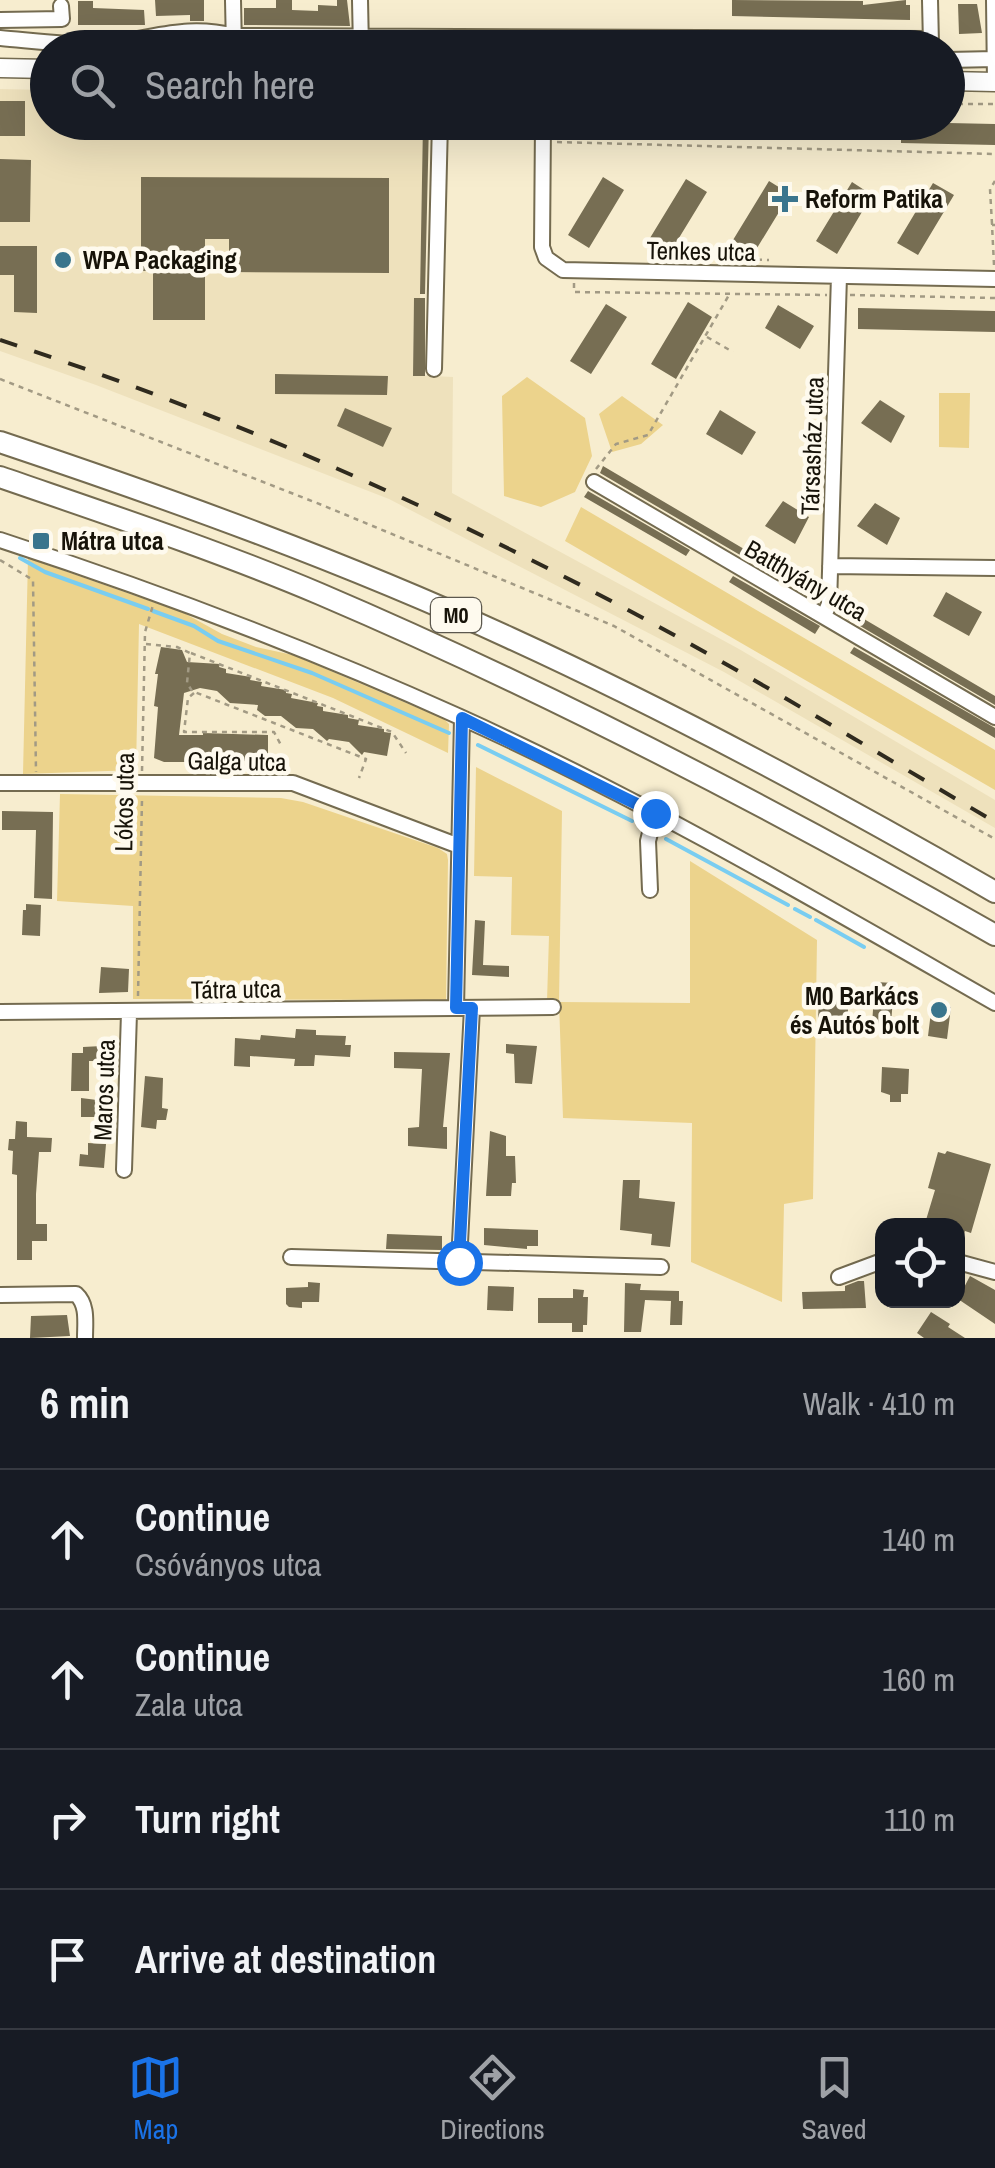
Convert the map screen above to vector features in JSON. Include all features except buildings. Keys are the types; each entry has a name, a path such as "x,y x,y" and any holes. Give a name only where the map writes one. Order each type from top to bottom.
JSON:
{"highway":[{"name":"M0","path":"0,442 236,525 508,637 783,774 995,892"},
{"name":"M0","path":"0,477 243,563 430,642 713,780 995,936"}],"main road":[{"path":"0,68 30,69"},
{"path":"965,81 995,82"}],"street":[{"path":"233,0 234,30"},
{"path":"360,0 361,30"},
{"path":"930,0 931,30"},
{"path":"994,0 995,82"},
{"path":"0,20 62,19 62,6"},
{"path":"0,38 30,40"},
{"path":"965,60 995,60"},
{"path":"434,369 440,140"},
{"path":"542,140 542,248 553,266 574,271"},
{"name":"Tenkes utca","path":"574,271 995,279"},
{"name":"Társasház utca","path":"824,616 829,604 839,276"},
{"name":"Batthyány utca","path":"594,482 995,717"},
{"path":"0,540 280,640 462,718 655,813 995,1003"},
{"name":"Batthyány utca","path":"830,566 995,568"},
{"path":"456,1008 462,718"},
{"name":"Galga utca","path":"1,783 303,785 459,846"},
{"path":"650,890 648,841 655,813"},
{"name":"Tátra utca","path":"0,1012 553,1007"},
{"path":"459,1262 472,1008"},
{"name":"Maros utca","path":"124,1170 133,1012"},
{"path":"291,1257 660,1267"},
{"path":"840,1276 875,1263"},
{"path":"965,1264 995,1272"},
{"path":"0,1295 76,1294 85,1309 85,1338"}],"path":[{"path":"965,104 995,104"},
{"path":"553,142 995,154"},
{"path":"995,181 990,189 995,270"},
{"path":"733,259 769,260"},
{"path":"574,271 574,292 995,298"},
{"path":"594,482 590,480 616,444 648,435 730,294"},
{"path":"706,336 734,352"},
{"path":"0,379 322,505 614,626 995,839"},
{"path":"0,560 33,580 37,783"},
{"name":"Lókos utca","path":"133,1012 146,625 156,594"},
{"path":"145,644 177,647 376,724 392,732 406,753"},
{"path":"190,653 186,683 195,692 366,759 359,778"},
{"path":"195,692 188,698 184,732 274,732 282,747"}],"shaded area":[{"path":"0,89 30,90 30,140 423,140 420,298 414,298 413,375 453,377 452,493 739,649 995,800 995,828 724,672 389,499 0,351"},
{"path":"527,377 585,418 592,456 575,492 541,507 504,496 502,396"},
{"path":"939,393 970,393 969,448 939,447"},
{"path":"622,396 663,425 641,444 612,452 599,414"},
{"path":"581,507 995,750 995,790 565,541"},
{"path":"28,558 184,613 256,647 293,655 444,719 449,724 448,753 333,698 139,624 136,770 23,774"},
{"path":"476,767 562,811 559,1002 547,1001 549,936 511,935 512,877 474,876"},
{"path":"60,794 281,798 438,848 447,854 448,860 446,1000 133,999 133,906 57,901"},
{"path":"690,861 817,940 813,1199 784,1204 782,1302 691,1262 692,1123 563,1118 559,1002 690,1003"}],"waterway":[{"path":"20,558 45,572 148,609"},
{"path":"153,611 194,626 218,641 312,673 449,733"},
{"path":"478,745 632,821"},
{"path":"666,839 788,905"},
{"path":"795,909 810,917"},
{"path":"816,920 864,947"}],"railway":[{"path":"0,340 212,416 486,537 721,661 995,822"}],"place":[{"name":"Reform Patika","path":"785,199"},
{"name":"WPA Packaging","path":"63,260"},
{"name":"Mátra utca","path":"41,541"},
{"name":"M0 Barkács és Autós bolt","path":"939,1010"}],"route":[{"path":"459,1262 472,1008 456,1008 462,718 655,813"}]}
